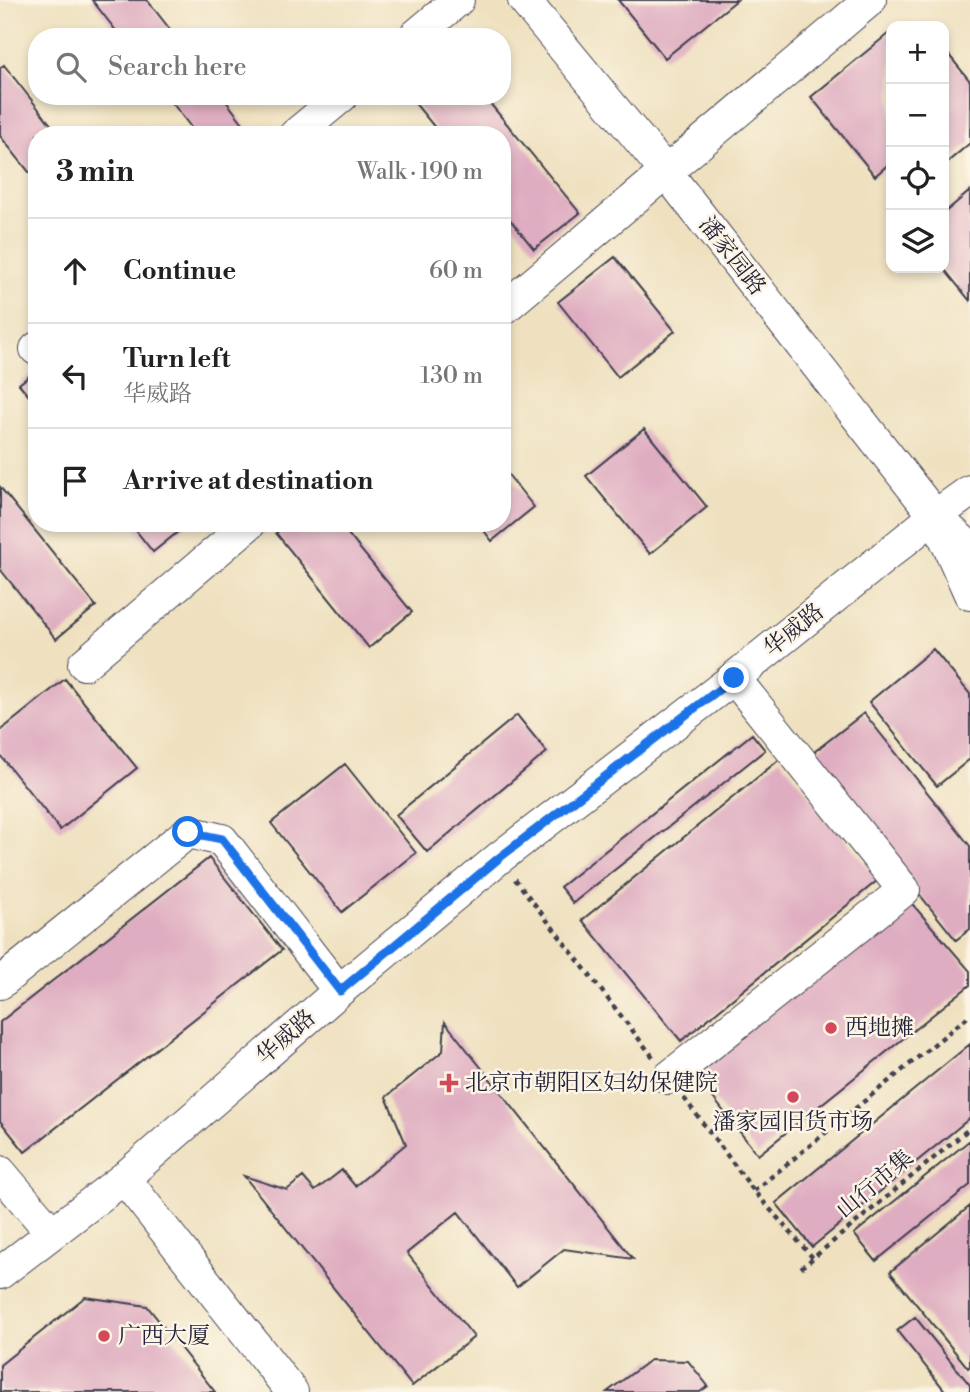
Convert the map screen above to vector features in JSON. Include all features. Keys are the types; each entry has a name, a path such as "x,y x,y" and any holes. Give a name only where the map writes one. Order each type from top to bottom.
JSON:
{"street":[{"path":"425,28 458,0"},
{"name":"潘家园路","path":"524,0 666,172 935,516 970,548"},
{"path":"511,302 870,0"},
{"path":"306,126 331,105"},
{"name":"华威路","path":"0,1273 124,1178 499,858 734,678 935,516 970,491"},
{"name":"潘家园路","path":"935,516 970,594"},
{"path":"84,664 239,532"},
{"path":"668,1077 904,890 734,678"},
{"path":"0,983 188,832 222,839 340,991"},
{"path":"0,1172 52,1233"},
{"path":"124,1178 292,1392"}],"path":[{"path":"754,1191 970,1016"},
{"name":"山行市集","path":"802,1268 970,1128"}],"building":[{"path":"92,0 147,0 169,28 114,28"},
{"path":"618,0 737,0 665,58"},
{"path":"886,35 886,166 875,176 811,97"},
{"path":"949,55 970,81 970,143 949,161"},
{"path":"4,65 28,96 28,105 35,105 52,126 28,126 28,171 0,136 0,68"},
{"path":"174,105 229,105 245,126 190,126"},
{"path":"416,105 491,105 509,126 434,126"},
{"path":"511,129 580,213 534,249 511,221"},
{"path":"970,191 970,301 947,273 949,209"},
{"path":"615,257 675,331 618,377 558,302"},
{"path":"28,377 28,395 19,384"},
{"path":"644,429 707,507 650,554 586,476"},
{"path":"511,478 534,507 511,526"},
{"path":"0,487 28,522 28,532 36,532 96,606 56,639 0,569"},
{"path":"137,532 178,532 153,552"},
{"path":"346,532 412,612 369,648 276,533"},
{"path":"485,532 503,532 492,541"},
{"path":"933,649 970,694 970,759 937,786 869,702"},
{"path":"65,679 137,768 60,830 0,755 0,731"},
{"path":"864,713 970,846 970,929 956,940 809,756"},
{"path":"517,715 547,752 427,852 396,815"},
{"path":"752,734 765,750 573,903 560,887"},
{"path":"780,759 878,880 681,1041 582,920"},
{"path":"345,764 416,853 342,912 271,823"},
{"path":"209,858 282,950 25,1152 0,1121 0,1022"},
{"name":"西地摊","path":"908,899 970,971 970,985 758,1155 692,1071"},
{"path":"445,1022 633,1259 564,1249 517,1287 458,1212 407,1253 474,1337 412,1386 244,1176 287,1190 303,1177 315,1191 342,1170 355,1186 406,1144 386,1097 443,1051"},
{"path":"970,1044 970,1118 812,1247 776,1203"},
{"path":"970,1140 970,1185 876,1261 854,1234"},
{"path":"970,1206 970,1366 968,1368 890,1272"},
{"name":"广西大厦","path":"85,1297 147,1306 215,1392 0,1392 0,1365"},
{"path":"915,1317 970,1385 970,1392 946,1392 897,1331"},
{"path":"650,1360 688,1361 708,1386 700,1392 607,1392"}],"place":[{"name":"西地摊","path":"831,1028"},
{"name":"北京市朝阳区妇幼保健院","path":"449,1083"},
{"name":"潘家园旧货市场","path":"793,1097"},
{"name":"广西大厦","path":"104,1336"}],"route":[{"path":"188,832 222,839 340,991 499,858 734,678"}]}
